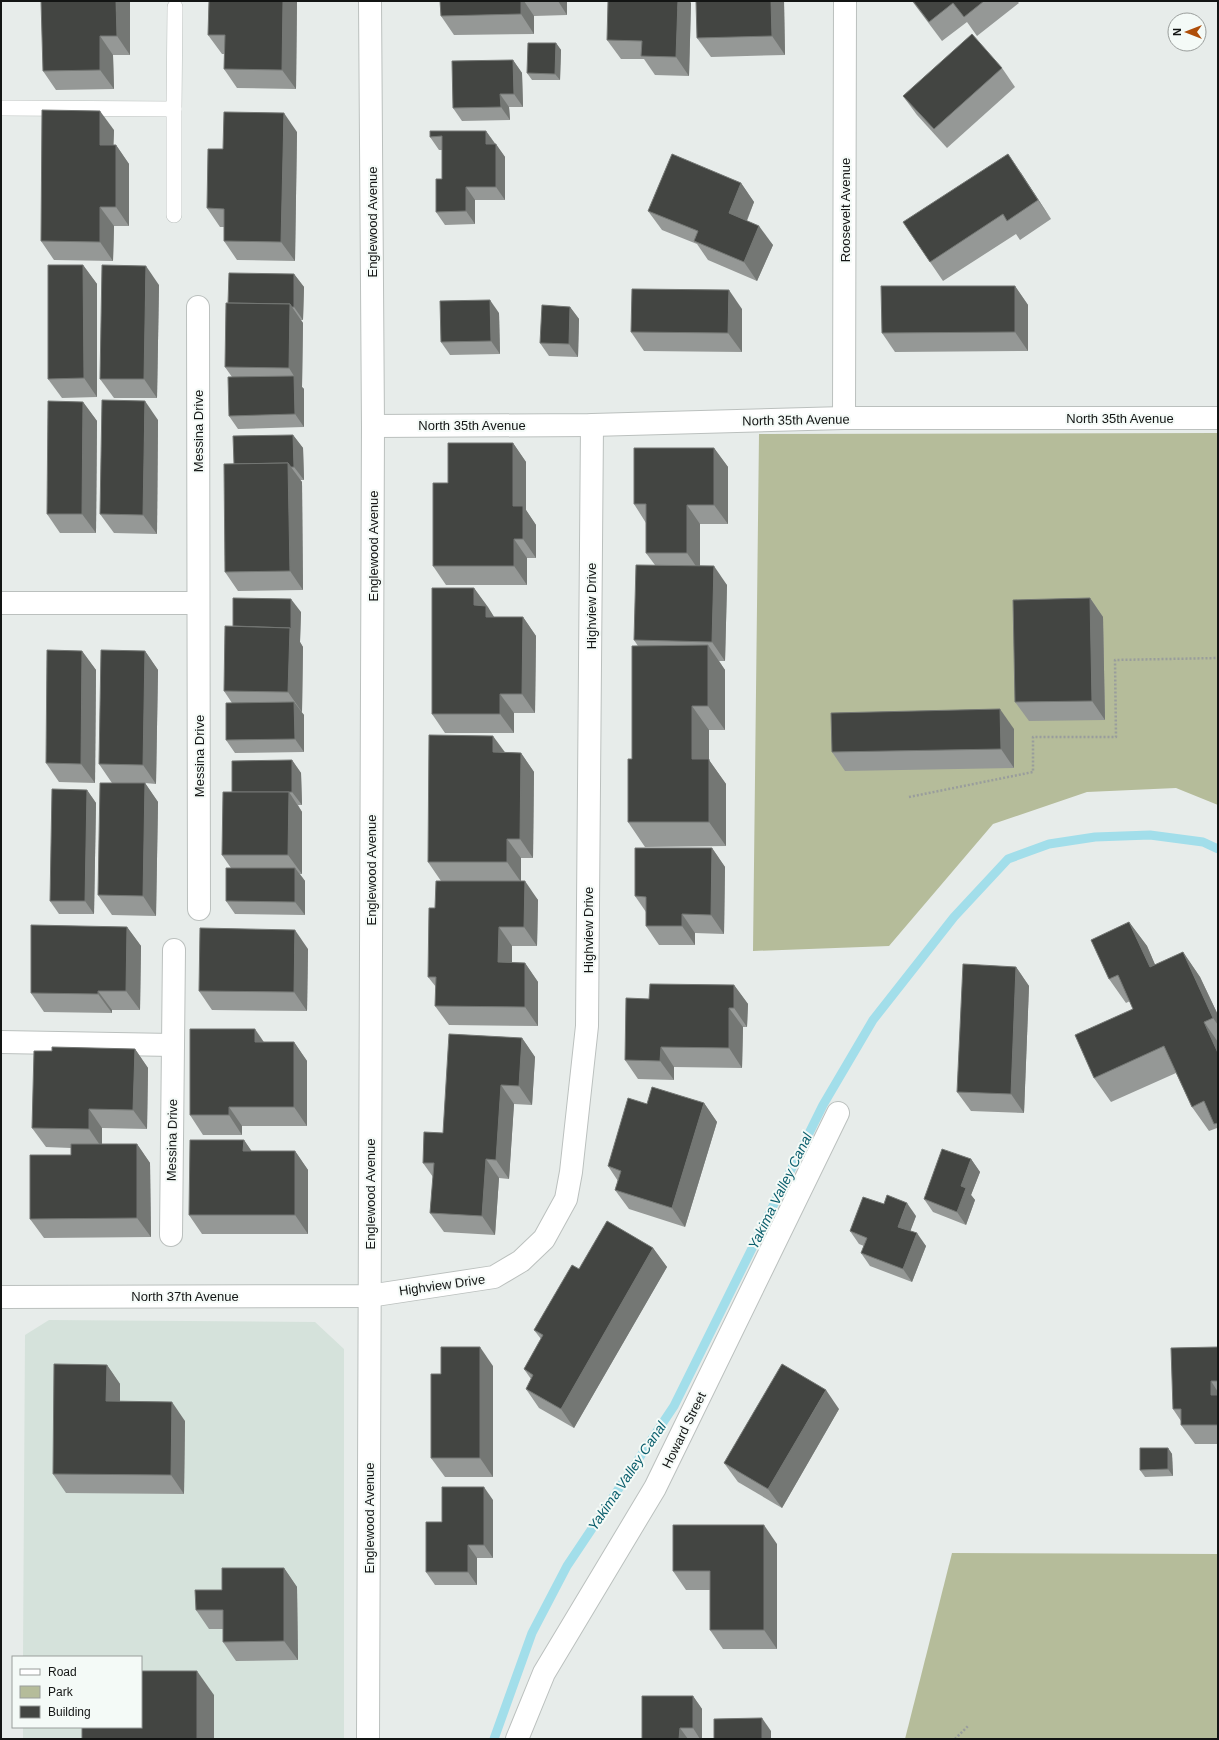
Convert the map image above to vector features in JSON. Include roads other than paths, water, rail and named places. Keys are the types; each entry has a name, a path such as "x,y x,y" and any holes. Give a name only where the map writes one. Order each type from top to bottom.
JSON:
{"street":[{"name":"Englewood Avenue","path":"368,1739 373,426 370,1"},
{"name":"Roosevelt Avenue","path":"844,418 845,1"},
{"name":"Messina Drive","path":"198,307 199,909"},
{"name":"North 35th Avenue","path":"373,426 592,425 844,418 1218,418"},
{"name":"Highview Drive","path":"369,1296 494,1277 521,1261 544,1239 566,1200 571,1172 587,1026 592,425"},
{"path":"1,603 198,603"},
{"name":"Messina Drive","path":"171,1235 174,950"},
{"path":"1,1042 173,1045"},
{"name":"Howard Street","path":"516,1739 544,1674 655,1488 838,1113"},
{"name":"North 37th Avenue","path":"1,1297 369,1296"}],"lane":[{"path":"174,215 175,7"},
{"path":"1,108 174,109"}],"waterway":[{"name":"Yakima Valley Canal","path":"494,1739 532,1633 567,1566 674,1406 823,1105 873,1020 954,917 1008,859 1049,844 1095,837 1150,835 1203,842 1218,849"}]}
